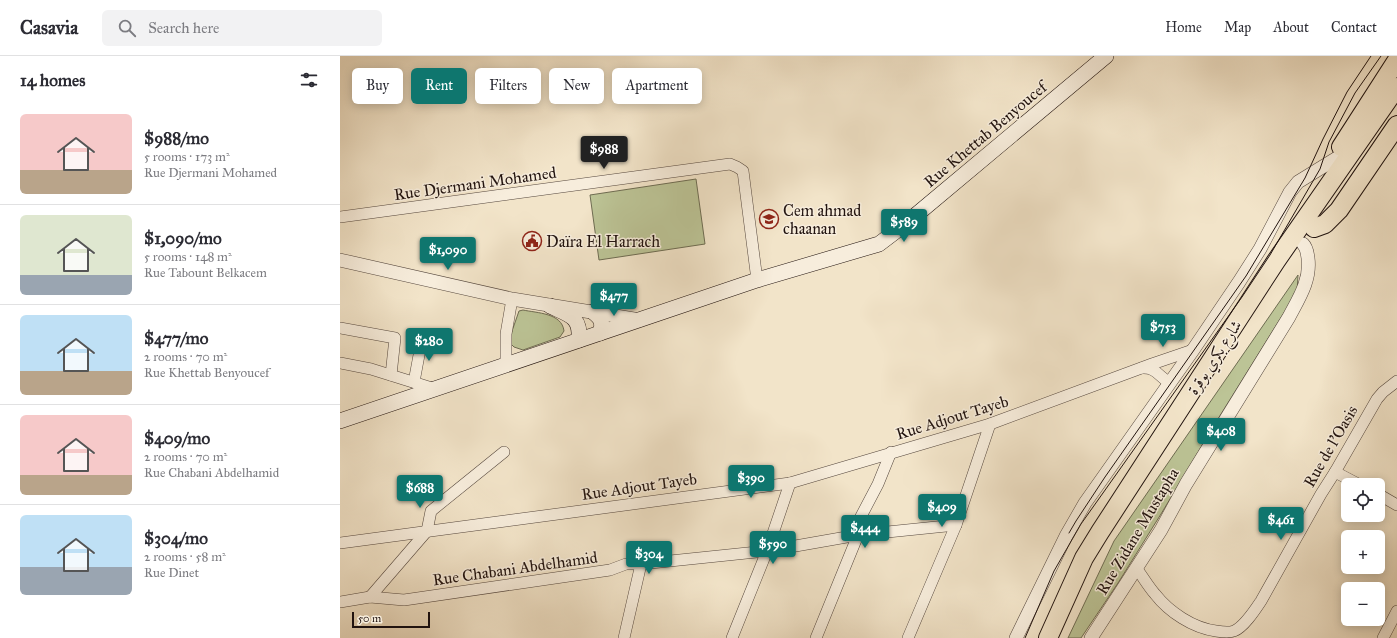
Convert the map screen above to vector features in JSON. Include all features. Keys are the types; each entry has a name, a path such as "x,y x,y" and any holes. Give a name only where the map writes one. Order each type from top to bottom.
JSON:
{"highway":[{"path":"1281,264 1283,245 1318,184 1337,158 1340,149 1397,60"},
{"name":"شارع بكري بوقرة","path":"1048,638 1084,558 1281,264 1397,87"},
{"path":"1281,264 1305,248 1314,228 1397,107"},
{"path":"1314,228 1325,224 1338,210 1397,125"},
{"name":"شارع بكري بوقرة","path":"1059,638 1085,579 1104,544 1281,264"}],"main road":[{"name":"Rue Khettab Benyoucef","path":"340,421 757,280 880,244 1106,56"},
{"path":"550,306 569,315 578,323 580,331 579,340"},
{"path":"593,312 602,321 600,333"}],"street":[{"path":"1016,638 1040,586 1081,510 1193,350 1260,249 1295,186 1337,158"},
{"name":"Rue Djermani Mohamed","path":"340,217 730,164 743,171 757,280"},
{"name":"Rue Zidane Mustapha","path":"1091,638 1161,530 1186,484 1301,295 1308,271 1305,248"},
{"path":"340,260 512,299 641,320"},
{"path":"506,364 506,334 512,299"},
{"path":"340,328 395,338 391,375"},
{"path":"414,382 422,339"},
{"name":"Rue Adjout Tayeb","path":"340,543 790,483 990,424 1193,350"},
{"path":"340,363 371,369 435,389"},
{"path":"1141,368 1150,368 1154,370 1163,379 1170,383"},
{"name":"Rue de l'Oasis","path":"1137,569 1155,594 1170,609 1180,616 1204,629 1236,634 1261,601 1321,494 1377,399 1397,381"},
{"path":"908,638 956,525 990,424"},
{"path":"370,597 427,531 431,511 504,452"},
{"path":"816,638 858,535 857,524 878,484 891,452"},
{"path":"1335,472 1347,478"},
{"path":"732,638 767,551 790,483"},
{"path":"1385,498 1397,505"},
{"name":"Rue Chabani Abdelhamid","path":"340,602 370,597 404,600 610,570 626,564 640,564 767,551 858,535 956,525"},
{"path":"624,638 640,564"},
{"path":"1383,638 1397,611"}],"green space":[{"path":"696,179 705,244 599,260 590,195"},
{"path":"1298,275 1297,292 1118,583 1081,638 1068,638 1114,541"},
{"path":"523,310 542,313 554,317 562,325 564,331 560,337 523,350 514,347 510,343 511,334 519,311"}],"tram line":[{"path":"1069,533 1105,477 1246,276 1305,178 1347,92 1371,56"},
{"path":"1025,638 1054,571 1081,524 1242,297 1270,255 1320,169 1329,142 1355,93 1381,56"}],"place":[{"name":"Cem ahmad chaanan","path":"769,219"},
{"name":"Daïra El Harrach","path":"532,241"}]}
